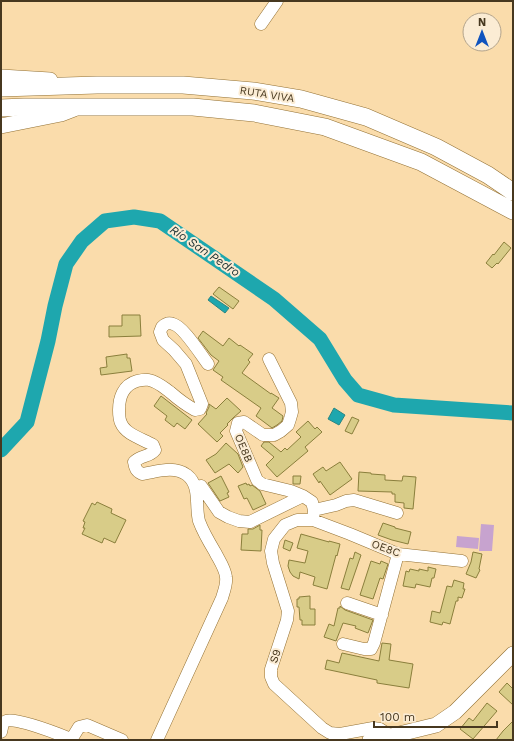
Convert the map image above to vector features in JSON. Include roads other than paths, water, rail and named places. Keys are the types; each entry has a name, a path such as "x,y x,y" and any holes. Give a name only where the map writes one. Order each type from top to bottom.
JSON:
{"highway":[{"name":"RUTA VIVA","path":"1,88 97,85 190,86 253,90 301,99 366,116 442,150 488,174 513,192"},
{"name":"RUTA VIVA","path":"1,108 193,107 254,113 325,127 421,162 513,211"}],"main road":[{"path":"1,78 35,79 97,85"},
{"path":"1,126 61,114 78,107"},
{"path":"370,740 391,738 436,725 456,712 513,654"}],"street":[{"path":"261,24 277,1"},
{"path":"157,740 222,598 226,585 226,576 222,564 201,527 198,515 197,495 193,482 182,472 170,470 142,474 138,472 134,467 134,462 138,458 152,453 155,450 153,445 137,438 120,422 119,405 125,388 131,383 151,380 160,384 187,406 195,410 200,409 202,404 186,364 163,340 160,332 162,327 167,323 174,324 183,330 208,364"},
{"name":"OE8B","path":"269,359 291,403 292,412 288,425 274,436 263,434 244,422 238,423 236,431 257,480 262,484 284,489 303,496"},
{"path":"201,486 219,512 239,521 250,522 303,496 312,502 314,515 346,501 354,500 397,514"},
{"name":"OE8C","path":"314,515 350,534 398,554 462,561"},
{"name":"S9","path":"314,515 285,525 274,539 271,550 273,563 288,610 287,620 271,669 271,677 274,684 330,734 340,734 373,728 380,729 391,738"},
{"path":"343,644 364,649 371,649 382,615 398,554"},
{"path":"347,603 382,615"},
{"path":"1,732 3,725 6,721 10,720 22,722 55,737 71,739 79,727 87,725 122,740"}],"water":[{"path":"211,296 229,308 225,313 208,300"},
{"path":"334,408 345,415 339,425 328,419"}],"waterway":[{"name":"Río San Pedro","path":"1,450 27,422 66,264 82,241 105,221 134,217 160,221 274,299 320,339 345,380 358,395 394,405 513,413"}]}
